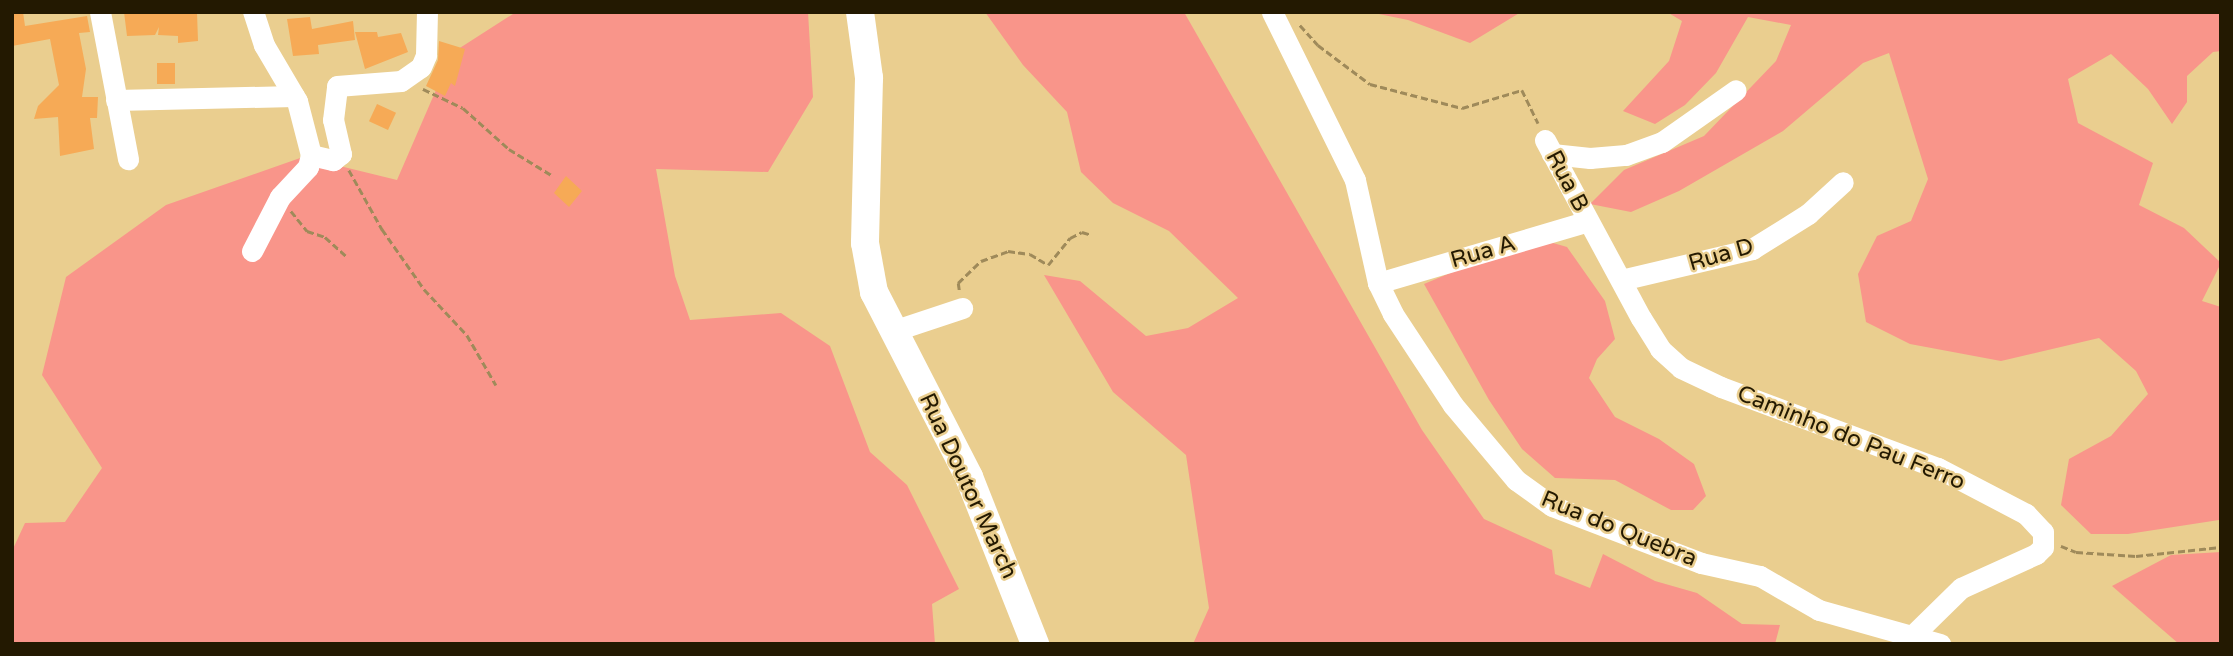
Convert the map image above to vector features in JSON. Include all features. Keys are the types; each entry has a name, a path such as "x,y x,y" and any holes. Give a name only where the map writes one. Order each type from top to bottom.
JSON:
{"main road":[{"name":"Rua Doutor March","path":"860,12 869,78 865,243 874,292 969,477 1035,644"}],"street":[{"path":"100,12 128,159"},
{"path":"252,251 276,205 308,167 311,155 294,96 264,45 253,12"},
{"path":"311,155 339,158 341,150 333,120 337,86 401,81 412,76 426,55 427,12"},
{"name":"Rua do Quebra","path":"1272,12 1355,180 1378,283 1393,314 1453,405 1533,495 1701,563 1760,576 1819,610 1940,644"},
{"path":"1549,147 1590,158 1626,155 1662,142 1736,90"},
{"path":"116,100 294,96"},
{"name":"Rua B","path":"1549,147 1588,221"},
{"name":"Rua D","path":"1620,281 1752,249 1808,214 1843,181"},
{"name":"Rua A","path":"1378,283 1588,221"},
{"name":"Caminho do Pau Ferro","path":"1588,221 1660,349 1681,368 1721,387 1938,468 2025,514 2045,539"},
{"path":"893,331 962,308"},
{"path":"1911,637 1961,588 2036,554 2045,539"}],"path":[{"path":"1296,20 1318,45 1370,84 1462,108 1522,90 1549,147"},
{"path":"412,76 424,90 463,108 509,149 553,176"},
{"path":"339,158 355,177 363,201 382,229 424,289 467,335 496,385"},
{"path":"276,205 296,214 307,230 326,237 346,256"},
{"path":"962,308 958,283 981,261 1008,250 1030,254 1048,265 1070,238 1082,232 1092,235"},
{"path":"2045,539 2076,552 2136,556 2221,547"}],"shaded area":[{"path":"516,12 808,12 813,97 768,172 656,169 675,276 690,320 781,313 830,346 870,452 907,485 959,589 932,604 935,644 12,644 12,551 25,523 65,522 102,468 42,375 66,277 166,205 303,157 397,180 452,53"},
{"path":"985,12 1184,12 1422,430 1484,519 1552,550 1555,574 1590,588 1603,554 1655,581 1697,593 1742,624 1780,625 1775,644 1193,644 1209,608 1186,455 1113,392 1044,275 1080,281 1146,336 1188,328 1238,298 1169,231 1113,203 1081,172 1067,112 1023,65"},
{"path":"1369,12 1521,12 1470,43 1408,20"},
{"path":"1667,12 2221,12 2221,51 2213,52 2187,76 2187,102 2172,124 2148,89 2111,54 2068,79 2078,123 2153,163 2139,205 2184,228 2221,263 2202,301 2221,307 2219,520 2128,534 2091,534 2061,505 2069,459 2111,436 2148,394 2136,371 2099,338 2001,361 1910,344 1866,322 1858,274 1877,236 1911,221 1928,179 1889,53 1863,63 1783,131 1679,191 1631,212 1590,204 1624,170 1704,136 1776,61 1791,25 1748,17 1716,73 1685,105 1655,124 1623,111 1669,61 1682,21"},
{"path":"1553,243 1567,247 1605,301 1615,339 1597,359 1589,378 1615,417 1659,439 1694,464 1706,496 1693,510 1671,510 1615,480 1555,478 1522,449 1489,400 1424,284 1515,246"},
{"path":"2221,552 2221,644 2179,644 2112,586 2171,555"}],"building":[{"path":"12,12 23,12 25,26 87,16 90,32 79,33 86,69 82,97 98,97 97,118 90,118 94,149 60,156 58,117 34,119 38,106 59,85 50,39 12,46"},
{"path":"124,12 197,12 198,41 178,43 178,36 158,35 159,27 155,35 127,36"},
{"path":"310,17 312,29 353,21 355,40 318,45 319,54 293,56 287,19"},
{"path":"355,32 377,32 378,37 401,33 408,52 365,69"},
{"path":"439,41 465,49 455,86 451,83 445,96 426,86 438,60"},
{"path":"157,63 175,63 175,84 157,84"},
{"path":"377,104 396,113 388,130 369,121"},
{"path":"566,176 582,191 569,207 554,193"}]}
